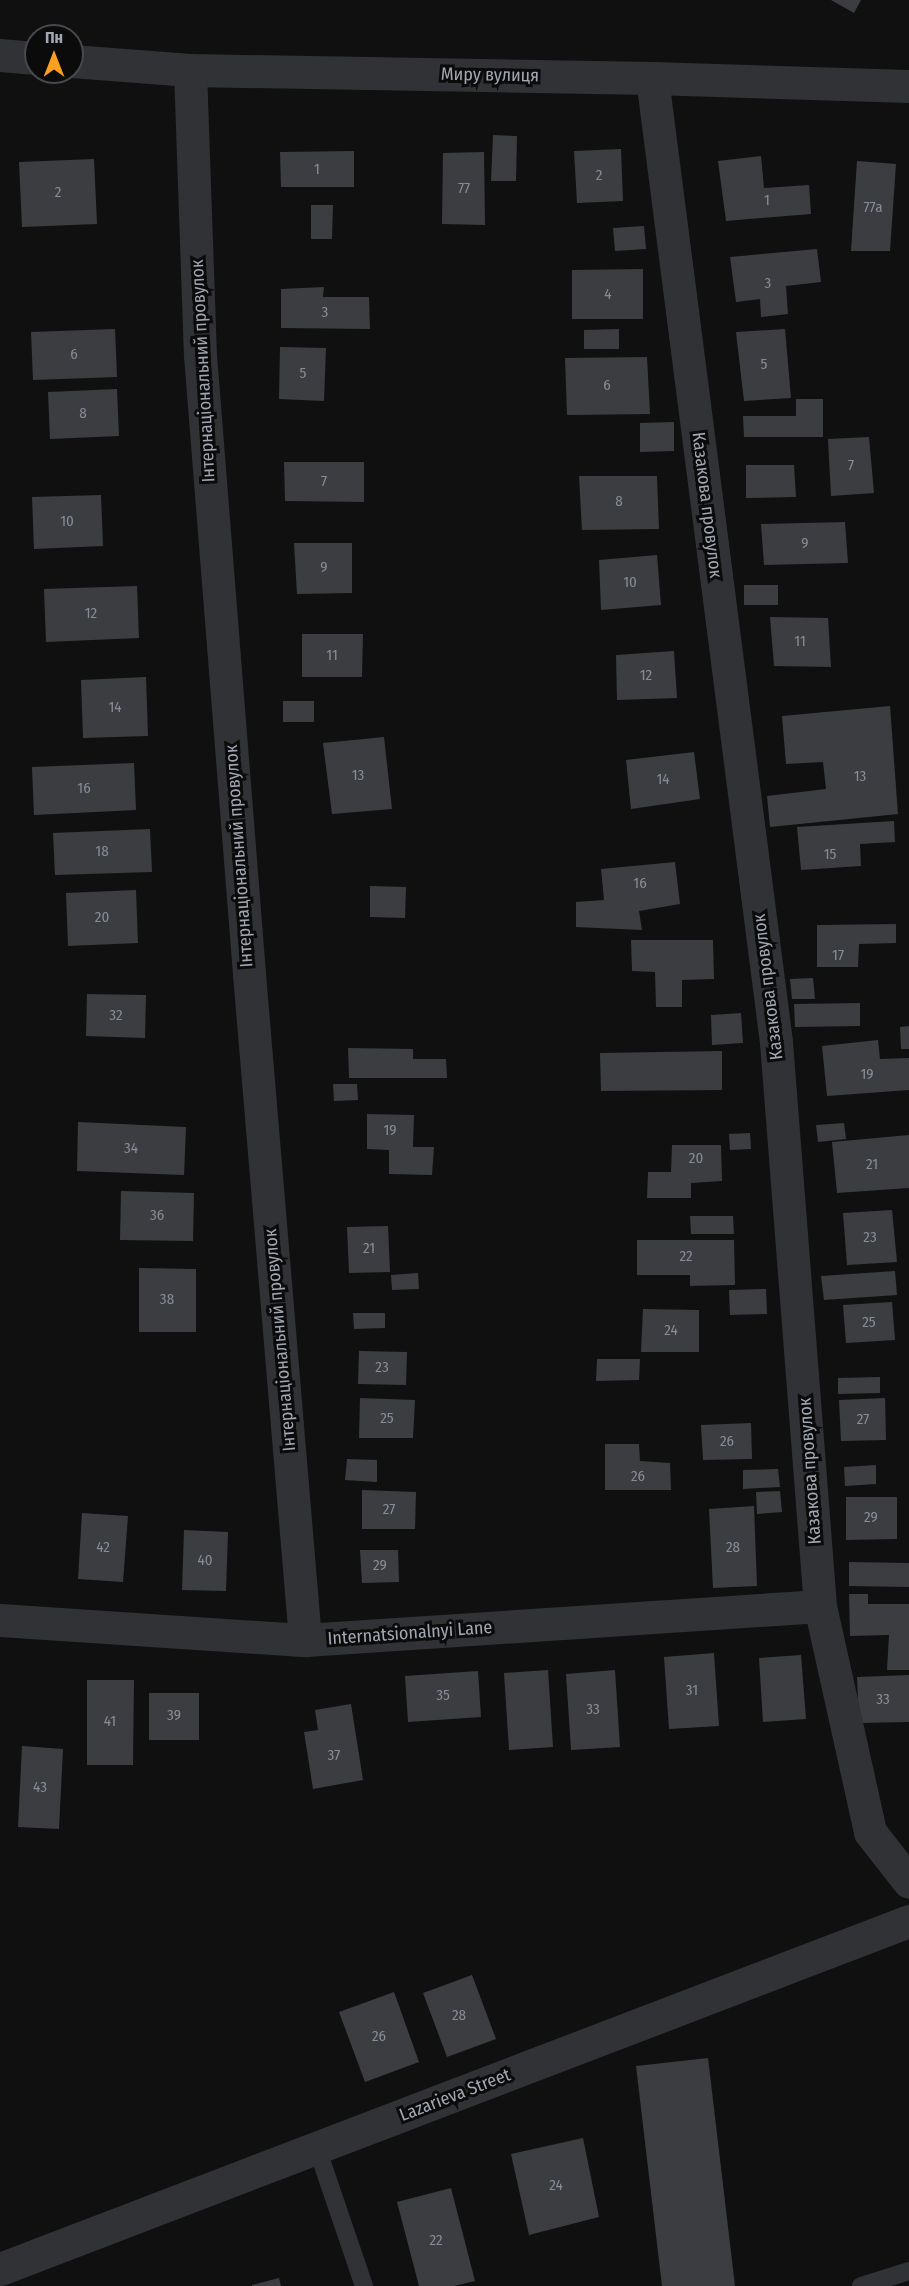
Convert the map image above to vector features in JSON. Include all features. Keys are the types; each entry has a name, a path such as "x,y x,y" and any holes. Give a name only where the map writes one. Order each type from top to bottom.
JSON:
{"street":[{"path":"0,56 24,57"},
{"name":"Миру вулиця","path":"84,62 190,70 652,78 909,86"},
{"name":"Інтернаціональний провулок","path":"190,70 200,355 249,974 306,1640"},
{"name":"Казакова провулок","path":"652,78 776,1042 820,1606 870,1832 909,1882"},
{"name":"Internatsionalnyi Lane","path":"0,1620 306,1640 820,1606"},
{"name":"Lazarieva Street","path":"0,2269 909,1921"}],"lane":[{"path":"317,2148 364,2286"},
{"path":"861,2286 909,2271"}],"building":[{"path":"831,0 861,0 854,13"},
{"path":"493,135 517,136 516,181 491,181"},
{"path":"621,149 623,201 577,203 574,151"},
{"path":"354,151 354,187 281,187 280,152"},
{"path":"484,152 485,225 442,224 443,153"},
{"path":"761,156 764,188 809,185 811,214 726,221 718,161"},
{"path":"94,159 97,224 22,227 19,162"},
{"path":"857,161 896,164 890,251 851,251"},
{"path":"311,205 333,205 332,239 311,239"},
{"path":"644,226 646,249 615,251 613,228"},
{"path":"817,249 821,282 786,286 788,314 761,317 760,299 736,302 730,257"},
{"path":"643,269 643,319 572,319 572,270"},
{"path":"324,287 323,297 369,297 370,329 281,328 281,289"},
{"path":"115,329 117,377 33,380 31,332"},
{"path":"619,329 619,349 584,349 584,330"},
{"path":"785,329 791,398 744,401 736,332"},
{"path":"280,347 326,348 324,401 279,399"},
{"path":"647,357 650,414 567,415 565,358"},
{"path":"117,389 119,436 50,439 48,392"},
{"path":"796,399 823,399 823,437 744,437 743,416 796,416"},
{"path":"674,422 674,451 640,452 640,423"},
{"path":"869,437 874,493 831,496 828,439"},
{"path":"284,462 364,462 364,502 285,501"},
{"path":"746,465 794,465 796,497 746,498"},
{"path":"579,476 657,476 659,529 582,530"},
{"path":"101,495 103,546 34,549 32,497"},
{"path":"845,522 848,563 764,565 761,524"},
{"path":"294,543 352,543 352,593 297,594"},
{"path":"657,555 661,605 601,610 599,560"},
{"path":"744,585 778,585 778,605 744,605"},
{"path":"137,586 139,638 46,642 44,589"},
{"path":"770,617 828,618 831,667 774,666"},
{"path":"302,634 363,634 362,677 302,677"},
{"path":"674,651 677,698 617,700 616,655"},
{"path":"146,677 148,736 83,738 81,680"},
{"path":"283,701 314,701 314,722 283,722"},
{"path":"890,706 898,814 770,827 767,796 826,789 823,762 786,764 782,716"},
{"path":"384,737 392,809 332,814 323,743"},
{"path":"694,752 700,799 631,809 626,760"},
{"path":"134,763 136,810 34,815 32,767"},
{"path":"894,821 895,842 860,844 861,866 801,870 797,827"},
{"path":"150,829 152,872 55,875 53,833"},
{"path":"675,862 680,904 639,911 642,930 576,927 576,902 604,900 601,869"},
{"path":"370,886 406,887 405,918 370,917"},
{"path":"136,890 138,943 68,946 66,893"},
{"path":"896,924 896,943 859,944 858,967 817,967 817,925"},
{"path":"631,940 713,940 714,979 682,980 682,1007 656,1007 655,972 632,971"},
{"path":"813,978 815,999 792,999 790,979"},
{"path":"87,994 146,995 145,1038 86,1036"},
{"path":"860,1003 860,1026 795,1027 794,1004"},
{"path":"741,1013 743,1043 712,1045 711,1015"},
{"path":"909,1026 909,1049 901,1049 900,1027"},
{"path":"878,1040 880,1059 909,1058 909,1090 827,1096 822,1046"},
{"path":"348,1048 413,1049 413,1059 446,1059 447,1078 349,1078"},
{"path":"722,1051 722,1090 601,1091 600,1053"},
{"path":"333,1084 357,1084 358,1100 334,1101"},
{"path":"367,1114 414,1115 413,1147 434,1147 432,1175 389,1174 389,1150 367,1149"},
{"path":"78,1122 186,1127 184,1175 77,1171"},
{"path":"844,1123 846,1139 818,1142 816,1125"},
{"path":"750,1133 751,1149 730,1150 729,1134"},
{"path":"909,1135 909,1188 837,1193 832,1142"},
{"path":"672,1145 721,1145 722,1181 691,1183 691,1198 647,1198 648,1172 671,1172"},
{"path":"121,1191 194,1193 193,1241 120,1240"},
{"path":"892,1210 897,1262 847,1265 843,1213"},
{"path":"690,1216 733,1216 734,1234 691,1234"},
{"path":"388,1226 390,1272 349,1273 347,1227"},
{"path":"637,1240 734,1240 735,1285 690,1286 690,1275 637,1275"},
{"path":"139,1268 196,1269 196,1332 139,1332"},
{"path":"895,1271 897,1295 824,1300 821,1276"},
{"path":"418,1273 419,1289 392,1290 391,1275"},
{"path":"766,1289 767,1314 730,1315 729,1290"},
{"path":"892,1302 895,1340 846,1343 843,1305"},
{"path":"643,1309 699,1310 699,1352 641,1352"},
{"path":"353,1313 385,1313 385,1328 354,1329"},
{"path":"359,1351 407,1352 406,1385 358,1384"},
{"path":"597,1359 640,1359 639,1380 596,1381"},
{"path":"880,1377 880,1393 838,1394 838,1378"},
{"path":"360,1398 415,1400 413,1438 359,1438"},
{"path":"885,1398 886,1440 841,1441 839,1400"},
{"path":"751,1423 752,1459 703,1460 701,1425"},
{"path":"605,1444 639,1444 640,1461 670,1463 671,1490 605,1490"},
{"path":"347,1459 377,1460 377,1482 345,1480"},
{"path":"876,1465 876,1484 845,1486 844,1467"},
{"path":"778,1469 780,1487 743,1489 743,1470"},
{"path":"362,1490 416,1492 415,1529 362,1529"},
{"path":"780,1491 782,1512 757,1514 756,1492"},
{"path":"846,1497 897,1497 897,1539 846,1540"},
{"path":"754,1506 757,1586 713,1588 709,1509"},
{"path":"82,1513 128,1516 123,1582 78,1579"},
{"path":"184,1530 228,1532 226,1591 182,1590"},
{"path":"360,1550 398,1550 399,1582 362,1583"},
{"path":"849,1562 909,1563 909,1587 849,1586"},
{"path":"849,1594 868,1594 868,1604 909,1604 909,1670 887,1670 889,1635 850,1636"},
{"path":"714,1653 719,1726 669,1729 664,1657"},
{"path":"801,1655 806,1719 763,1722 759,1658"},
{"path":"548,1670 553,1747 509,1750 504,1673"},
{"path":"615,1670 620,1747 571,1750 566,1674"},
{"path":"478,1671 481,1717 408,1722 405,1676"},
{"path":"909,1675 909,1722 859,1723 857,1677"},
{"path":"87,1680 134,1680 133,1765 87,1765"},
{"path":"149,1693 199,1693 199,1740 149,1740"},
{"path":"351,1704 363,1780 313,1789 304,1732 318,1730 315,1710"},
{"path":"22,1746 63,1749 59,1829 18,1827"},
{"path":"472,1975 496,2039 447,2057 423,1993"},
{"path":"394,1992 419,2062 365,2082 339,2012"},
{"path":"708,2058 735,2286 662,2286 636,2066"},
{"path":"583,2138 599,2217 529,2235 511,2154"},
{"path":"451,2188 475,2281 454,2286 419,2286 397,2202"},
{"path":"279,2278 281,2286 252,2286 252,2285"}]}
